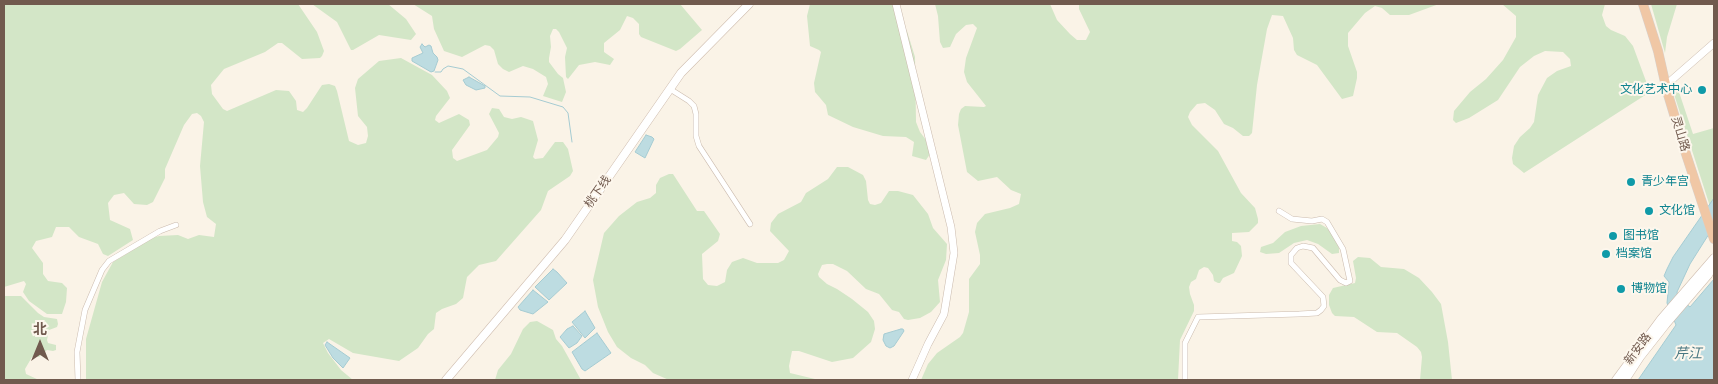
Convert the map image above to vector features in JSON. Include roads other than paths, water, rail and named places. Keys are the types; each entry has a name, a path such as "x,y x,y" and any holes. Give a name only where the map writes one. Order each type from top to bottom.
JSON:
{"highway":[{"name":"灵山路","path":"1643,4 1686,154 1713,235"}],"main road":[{"name":"桃下线","path":"446,380 565,240 681,73 749,4"},
{"path":"1664,321 1714,258"},
{"path":"1685,295 1708,275 1714,264"},
{"name":"新安路","path":"1616,380 1664,321"},
{"name":"新安路","path":"1625,380 1664,321"}],"street":[{"path":"896,4 951,227 954,253 944,314 912,380"},
{"path":"1666,86 1714,43"},
{"path":"670,89 694,106 696,136 699,146 750,224"},
{"path":"1185,380 1185,343 1198,317 1299,314 1316,313 1321,310 1324,302 1322,297 1291,264 1291,255 1297,248 1303,246 1313,248 1340,280 1346,283 1350,281 1343,249 1327,222 1322,219 1312,221 1292,220 1279,211"},
{"path":"78,380 77,352 85,310 102,270 110,260 160,231 176,225"}],"water":[{"path":"422,44 425,47 431,46 433,53 437,57 438,60 434,71 431,72 412,61 412,58 423,53 420,47"},
{"path":"469,77 485,86 485,88 476,90 466,85 463,80"},
{"path":"646,135 654,139 645,158 635,152"},
{"name":"芹江","path":"1714,198 1714,226 1690,264 1677,292 1678,297 1690,307 1714,279 1714,380 1638,380 1676,325 1667,303 1669,282 1664,276 1673,257"},
{"path":"553,269 567,283 549,300 535,287"},
{"path":"533,290 548,302 533,314 520,310 518,307"},
{"path":"585,311 595,328 585,338 572,322"},
{"path":"573,326 582,336 577,343 569,348 560,337 567,329"},
{"path":"901,329 904,331 894,346 890,348 886,346 883,340 884,334"},
{"path":"597,333 611,353 585,371 572,352"},
{"path":"327,342 350,358 343,368 333,358 325,345"}],"waterway":[{"path":"435,72 441,72 448,66 463,69 500,96 530,97 563,107 568,113 572,142"}],"place":[{"name":"文化艺术中心","path":"1702,90"},
{"name":"青少年宫","path":"1631,182"},
{"name":"文化馆","path":"1649,211"},
{"name":"图书馆","path":"1613,236"},
{"name":"档案馆","path":"1606,254"},
{"name":"博物馆","path":"1621,289"}]}
